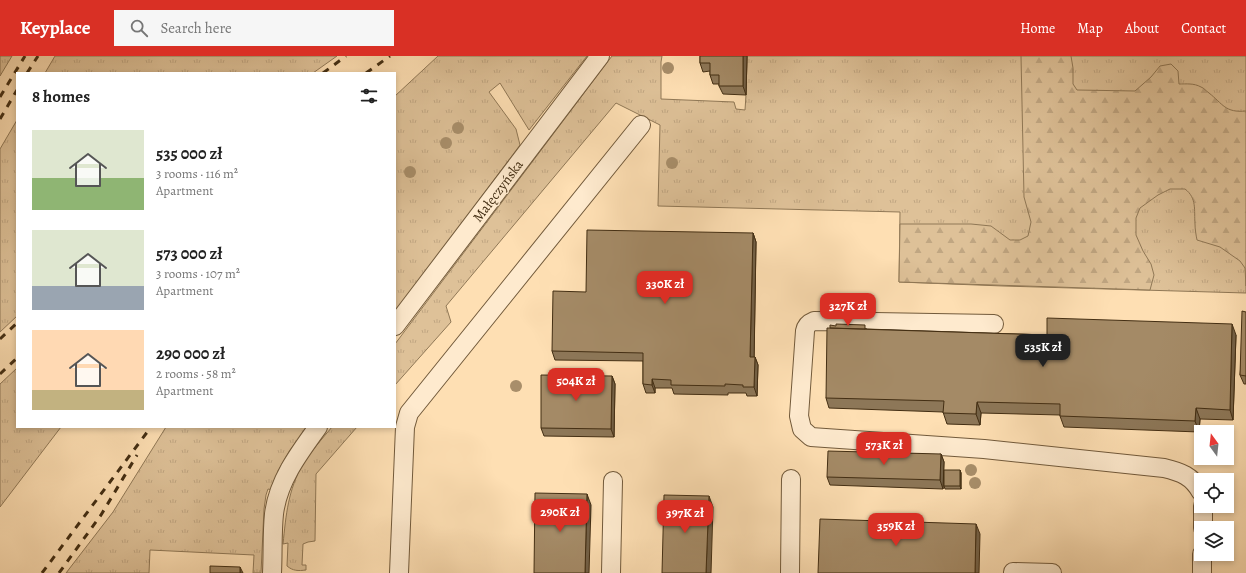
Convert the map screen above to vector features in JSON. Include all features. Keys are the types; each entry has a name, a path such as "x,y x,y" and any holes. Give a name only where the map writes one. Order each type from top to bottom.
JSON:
{"street":[{"name":"Małęczyńska","path":"396,325 600,56"},
{"path":"399,573 405,427 409,413 641,125"},
{"path":"994,324 814,321 809,323 806,325 805,331 799,416 802,429 811,437 967,447 1164,468 1188,476 1194,481"},
{"path":"272,573 274,514 279,492 287,473 301,450 317,428"},
{"path":"790,573 791,479"},
{"path":"611,573 613,481"},
{"path":"1202,561 1202,573"},
{"path":"1013,572 1052,573"}],"green space":[{"path":"0,56 12,56 0,76"},
{"path":"55,56 337,56 314,72 46,72"},
{"path":"438,56 587,56 529,130 500,83 489,92 516,129 520,145 396,312 396,95"},
{"path":"612,56 662,56 661,99 734,102 736,109 745,110 747,56 1246,56 1246,293 899,282 900,212 658,206 660,125 616,103 446,306 451,322 396,384 396,343"},
{"path":"1021,56 1071,56 1073,84 1077,90 1135,91 1151,77 1160,66 1171,64 1178,71 1179,84 1196,85 1204,89 1225,107 1233,111 1246,111 1246,286 1245,268 1240,261 1220,247 1197,240 1193,200 1185,189 1170,189 1158,195 1140,208 1136,218 1136,235 1151,264 1154,275 1150,290 899,282 900,224 971,224 991,226 1010,240 1020,240 1028,236 1031,222 1024,197"},
{"path":"16,122 16,317 0,332 0,149"},
{"path":"16,369 16,428 60,428 0,507 0,384"},
{"path":"165,428 308,428 290,450 278,471 273,490 268,489 266,495 261,573 253,573 254,555 150,550 149,573 66,573 113,512"},
{"path":"331,428 356,428 316,474 315,541 303,544 302,565 306,565 306,570 294,570 287,566 288,543 283,544 287,513 294,483 303,464"}],"building":[{"path":"700,56 743,56 743,86 719,86 719,75 710,75 710,63 700,63"},
{"path":"587,230 753,233 750,357 755,357 754,387 725,384 725,386 671,385 671,380 652,379 652,385 643,384 643,353 552,351 553,291 586,292"},
{"path":"1242,311 1246,312 1246,376 1240,375"},
{"path":"1047,318 1232,324 1230,410 1196,408 1195,421 1060,416 1060,404 977,402 976,414 943,413 944,401 826,398 827,328 1047,335"},
{"path":"836,324 865,325 865,329 830,328 830,325 836,326"},
{"path":"541,375 612,376 611,429 541,428"},
{"path":"828,451 941,454 940,480 827,477"},
{"path":"944,470 960,470 960,486 944,486"},
{"path":"535,493 587,494 585,573 534,573"},
{"path":"664,495 709,496 706,573 662,573"},
{"path":"820,519 976,524 975,573 818,573"},
{"path":"210,566 240,567 240,573 210,573"}],"railway":[{"path":"0,97 25,56"},
{"path":"28,72 38,56"},
{"path":"324,72 346,56"},
{"path":"367,72 390,56"},
{"path":"0,119 16,92"},
{"path":"0,339 16,324"},
{"path":"0,374 16,359"},
{"path":"42,573 150,428"},
{"path":"59,573 101,515 137,455"}]}
